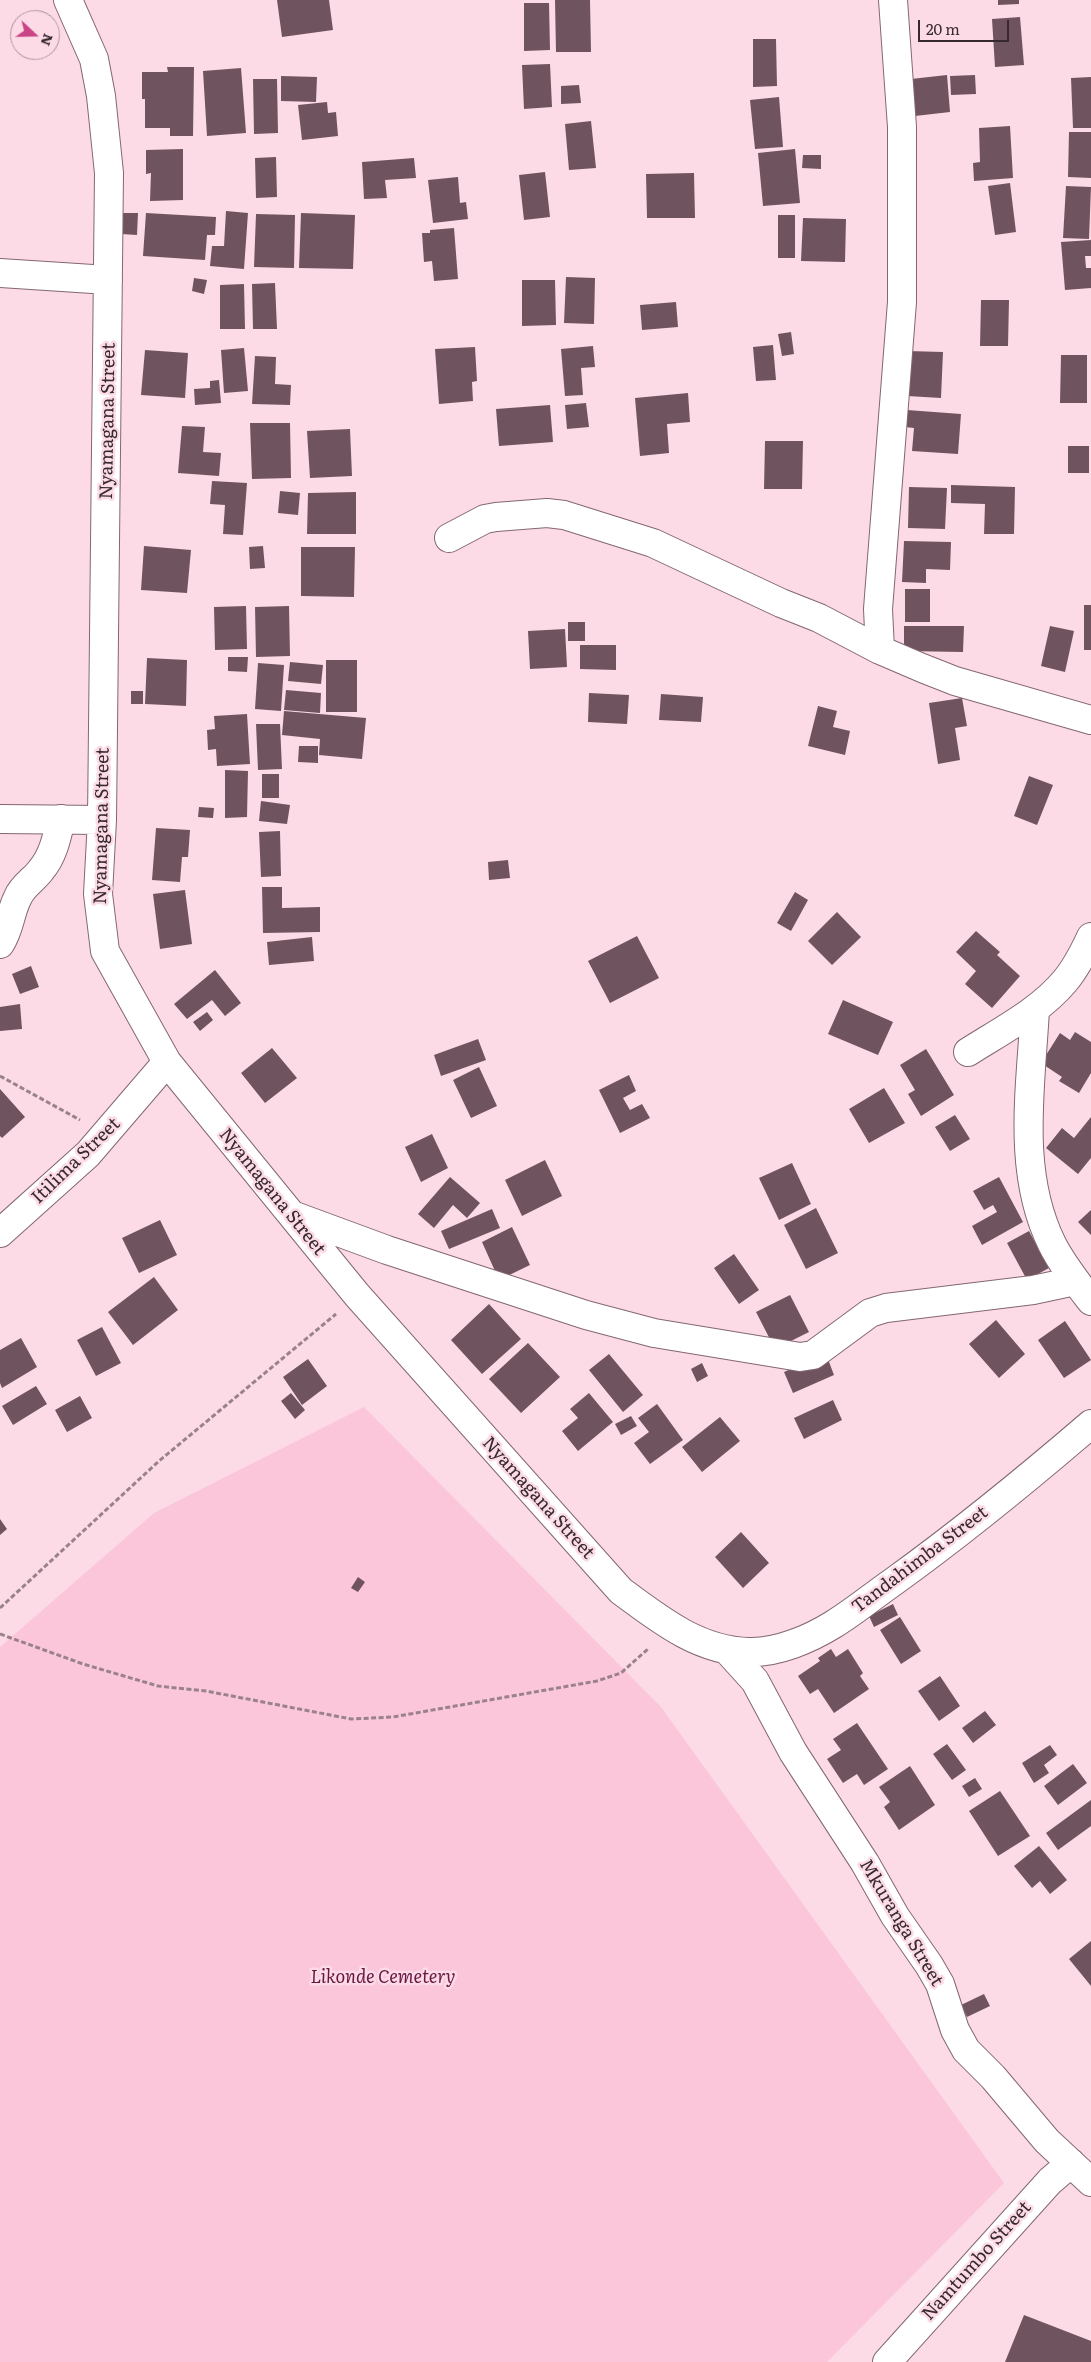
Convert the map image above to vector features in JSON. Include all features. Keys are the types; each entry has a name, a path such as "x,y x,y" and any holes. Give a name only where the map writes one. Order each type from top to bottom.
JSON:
{"street":[{"name":"Nyamagana Street","path":"68,0 94,59 101,96 109,173 102,820 98,894 105,950 167,1062 357,1295 621,1591 667,1625 695,1640 727,1650"},
{"path":"880,650 878,609 902,302 902,127 893,0"},
{"path":"0,273 108,280"},
{"path":"449,538 485,519 547,514 564,515 653,543 781,603 818,618 880,650 956,681 1091,720"},
{"path":"0,819 102,820"},
{"path":"0,944 7,934 12,909 18,895 24,886 40,872 50,858 61,819"},
{"path":"968,1052 1035,1009 1067,979 1091,937"},
{"path":"1035,1009 1027,1116 1037,1205 1052,1244 1083,1291"},
{"name":"Itilima Street","path":"0,1233 108,1134 167,1062"},
{"path":"290,1215 387,1250 586,1315 654,1333 800,1357 812,1354 870,1313 886,1308 1033,1290 1083,1291"},
{"name":"Tandahimba Street","path":"727,1650 750,1652 774,1649 804,1639 834,1624 942,1547 1091,1424"},
{"name":"Mkuranga Street","path":"727,1650 755,1681 793,1752 865,1863 895,1916 929,1965 940,1984 955,2030 966,2050 993,2077 1028,2120 1091,2182"},
{"name":"Namtumbo Street","path":"887,2362 1044,2186 1071,2163"}],"path":[{"path":"0,1076 108,1134"},
{"path":"0,1608 159,1461 279,1363 357,1295"},
{"path":"0,1634 83,1664 158,1686 206,1691 351,1719 393,1717 597,1681 621,1673 643,1654 667,1625"}],"green space":[{"name":"Likonde Cemetery","path":"364,1407 661,1707 1004,2183 827,2362 0,2362 0,1647 154,1513"}],"building":[{"path":"277,0 329,0 333,30 282,37"},
{"path":"555,0 590,0 591,52 556,52"},
{"path":"998,0 1019,0 1019,4 998,5"},
{"path":"524,3 549,3 550,50 524,51"},
{"path":"1020,17 1024,65 995,67 992,19"},
{"path":"753,39 776,39 777,86 753,87"},
{"path":"550,64 552,107 524,109 522,65"},
{"path":"167,67 194,67 193,136 170,136 170,128 145,128 145,99 142,99 142,72 168,72"},
{"path":"241,68 246,133 207,136 203,71"},
{"path":"947,75 950,112 915,116 911,79"},
{"path":"975,75 976,94 951,95 950,76"},
{"path":"281,76 317,77 316,102 281,101"},
{"path":"1091,77 1091,128 1073,128 1071,78"},
{"path":"253,79 277,79 278,133 254,134"},
{"path":"579,85 581,103 561,104 561,86"},
{"path":"779,97 783,147 755,149 750,100"},
{"path":"327,102 328,113 336,112 338,136 302,140 298,105"},
{"path":"591,121 596,168 569,170 565,124"},
{"path":"1010,126 1013,178 974,181 973,163 980,162 979,128"},
{"path":"1069,132 1091,132 1091,178 1068,177"},
{"path":"183,149 183,200 150,201 151,173 146,174 146,150"},
{"path":"795,149 800,203 763,206 758,153"},
{"path":"803,155 821,155 821,169 802,168"},
{"path":"276,157 277,197 256,198 255,158"},
{"path":"414,158 416,178 385,180 387,198 364,199 362,162"},
{"path":"545,172 550,217 524,220 519,175"},
{"path":"694,173 695,218 647,218 646,174"},
{"path":"458,177 460,203 466,202 468,219 433,223 428,180"},
{"path":"1010,183 1016,232 995,235 988,186"},
{"path":"1066,186 1091,187 1089,239 1063,238"},
{"path":"226,211 248,213 244,269 210,266 212,246 224,246"},
{"path":"122,213 138,213 137,235 121,234"},
{"path":"146,213 216,217 215,235 207,235 205,260 143,256"},
{"path":"301,213 355,215 353,269 299,268"},
{"path":"256,214 295,215 294,268 254,267"},
{"path":"778,215 795,215 795,258 778,258"},
{"path":"803,218 846,219 845,262 801,261"},
{"path":"454,228 458,279 434,281 432,261 424,262 422,233 430,233 430,230"},
{"path":"1091,240 1091,256 1085,256 1086,268 1091,268 1091,288 1065,290 1061,242"},
{"path":"566,277 595,278 594,324 564,323"},
{"path":"194,278 207,280 204,294 192,291"},
{"path":"522,280 555,280 556,325 522,326"},
{"path":"275,283 277,329 253,329 252,284"},
{"path":"244,284 245,329 220,329 220,285"},
{"path":"981,300 1009,300 1008,346 980,346"},
{"path":"676,302 678,327 642,330 640,305"},
{"path":"791,332 794,354 782,356 778,334"},
{"path":"773,345 776,380 756,381 753,347"},
{"path":"593,346 595,367 581,368 583,395 565,396 561,349"},
{"path":"475,347 477,381 472,382 473,401 439,404 435,349"},
{"path":"244,348 248,391 224,393 221,350"},
{"path":"145,350 188,353 185,398 141,395"},
{"path":"908,351 943,352 941,398 907,396"},
{"path":"1061,355 1087,355 1087,403 1060,403"},
{"path":"255,356 276,357 275,384 291,385 290,405 252,404"},
{"path":"219,380 221,403 195,405 194,389 210,388 210,381"},
{"path":"688,393 690,422 667,424 669,453 640,456 635,398"},
{"path":"586,403 589,427 567,429 565,405"},
{"path":"550,405 553,442 499,446 496,409"},
{"path":"907,410 961,414 958,454 912,451 914,428 905,427"},
{"path":"250,423 290,423 291,478 252,479"},
{"path":"182,426 205,427 203,452 221,453 219,476 178,473"},
{"path":"350,429 352,476 310,478 307,431"},
{"path":"765,441 803,441 802,489 764,489"},
{"path":"1068,446 1089,446 1089,473 1068,473"},
{"path":"212,481 247,483 243,535 223,534 225,505 210,504"},
{"path":"951,485 1015,487 1014,534 984,534 985,504 951,503"},
{"path":"909,487 947,488 945,529 908,528"},
{"path":"280,491 300,493 298,515 278,513"},
{"path":"356,492 356,534 307,534 308,493"},
{"path":"904,541 951,542 950,570 926,569 926,583 902,582"},
{"path":"144,546 191,550 187,593 141,590"},
{"path":"263,546 265,568 250,569 249,547"},
{"path":"301,547 355,547 354,597 301,596"},
{"path":"905,589 930,589 930,622 905,622"},
{"path":"1084,605 1091,605 1091,650 1084,650"},
{"path":"246,606 247,649 215,650 214,607"},
{"path":"289,606 290,656 256,657 255,607"},
{"path":"568,622 585,622 585,641 568,641"},
{"path":"904,626 964,626 963,652 904,651"},
{"path":"1050,626 1074,631 1065,672 1041,666"},
{"path":"565,629 567,667 530,669 528,631"},
{"path":"580,645 616,645 616,670 580,669"},
{"path":"228,657 248,657 247,672 228,671"},
{"path":"147,658 187,660 186,706 145,704"},
{"path":"326,660 357,660 357,712 326,712"},
{"path":"290,662 323,665 321,684 288,681"},
{"path":"258,663 284,665 281,711 255,709"},
{"path":"286,690 321,693 320,713 284,710"},
{"path":"131,691 143,691 143,704 131,704"},
{"path":"589,693 629,695 627,724 588,722"},
{"path":"661,694 703,697 701,722 659,720"},
{"path":"962,698 967,726 955,728 960,760 938,764 929,703"},
{"path":"818,706 837,711 833,727 850,731 845,755 808,746"},
{"path":"284,711 366,718 362,759 319,755 320,739 282,735"},
{"path":"247,714 250,764 217,766 216,749 208,750 207,730 215,729 214,716"},
{"path":"256,724 280,724 282,769 258,770"},
{"path":"299,746 318,746 318,763 298,762"},
{"path":"225,770 248,771 247,817 225,818"},
{"path":"262,774 279,774 279,798 262,798"},
{"path":"1029,776 1053,785 1037,825 1014,816"},
{"path":"261,801 290,805 287,824 259,821"},
{"path":"199,807 214,808 213,818 198,817"},
{"path":"156,828 190,830 188,857 182,857 180,882 152,880"},
{"path":"280,831 281,876 261,877 259,832"},
{"path":"508,860 510,878 489,880 488,862"},
{"path":"262,887 282,887 282,908 320,907 320,932 263,933"},
{"path":"185,890 192,944 160,949 153,894"},
{"path":"795,892 808,900 791,931 777,923"},
{"path":"837,912 861,937 832,965 808,941"},
{"path":"976,931 1000,952 997,955 1020,976 992,1008 965,984 976,971 956,952"},
{"path":"637,936 659,978 610,1003 588,961"},
{"path":"312,937 314,961 269,965 267,942"},
{"path":"31,966 39,987 20,994 12,974"},
{"path":"215,970 241,1003 225,1016 212,1000 187,1019 174,1004"},
{"path":"843,1000 893,1022 878,1055 828,1034"},
{"path":"20,1004 22,1029 0,1031 0,1007"},
{"path":"207,1012 213,1020 200,1031 193,1022"},
{"path":"1075,1032 1091,1042 1091,1073 1079,1093 1059,1081 1062,1077 1041,1063 1060,1033 1070,1040"},
{"path":"478,1039 486,1060 441,1076 434,1055"},
{"path":"272,1048 297,1078 265,1103 241,1073"},
{"path":"926,1049 954,1095 921,1116 908,1094 915,1090 900,1065"},
{"path":"479,1067 497,1106 471,1118 453,1080"},
{"path":"629,1075 636,1091 623,1098 630,1110 642,1104 650,1118 620,1133 599,1090"},
{"path":"884,1088 905,1123 869,1143 849,1109"},
{"path":"0,1089 25,1117 2,1138 0,1136"},
{"path":"955,1115 970,1139 950,1151 935,1127"},
{"path":"1091,1117 1091,1158 1078,1174 1046,1148 1062,1128 1074,1138"},
{"path":"432,1134 448,1168 421,1182 405,1147"},
{"path":"545,1160 562,1196 522,1216 505,1180"},
{"path":"792,1163 811,1204 779,1220 759,1178"},
{"path":"450,1177 480,1203 467,1218 453,1205 434,1228 418,1214"},
{"path":"999,1177 1023,1222 982,1245 972,1226 997,1212 993,1205 984,1210 973,1191"},
{"path":"816,1208 838,1253 806,1269 784,1225"},
{"path":"492,1209 500,1228 449,1249 441,1231"},
{"path":"1091,1210 1091,1235 1078,1222"},
{"path":"160,1220 177,1255 139,1273 122,1238"},
{"path":"512,1227 530,1265 499,1280 482,1242"},
{"path":"1029,1231 1049,1268 1027,1280 1007,1243"},
{"path":"734,1254 759,1290 739,1304 714,1268"},
{"path":"154,1277 178,1310 133,1345 108,1312"},
{"path":"790,1295 809,1332 775,1349 756,1312"},
{"path":"489,1304 521,1339 482,1374 451,1340"},
{"path":"996,1320 1025,1354 999,1378 969,1344"},
{"path":"1065,1321 1091,1360 1064,1378 1038,1340"},
{"path":"102,1327 121,1363 96,1376 77,1340"},
{"path":"21,1338 37,1367 2,1388 0,1383 0,1350"},
{"path":"528,1343 560,1377 521,1413 489,1379"},
{"path":"609,1354 643,1395 623,1412 589,1370"},
{"path":"826,1354 834,1375 793,1393 784,1372"},
{"path":"308,1359 327,1386 302,1405 283,1377"},
{"path":"702,1363 708,1376 697,1382 691,1369"},
{"path":"36,1386 47,1404 13,1425 2,1406"},
{"path":"291,1393 305,1410 295,1419 281,1401"},
{"path":"589,1393 613,1422 578,1451 562,1431 578,1418 570,1409"},
{"path":"80,1396 92,1418 67,1432 55,1410"},
{"path":"833,1400 842,1420 804,1439 794,1418"},
{"path":"657,1404 683,1440 650,1464 634,1443 649,1432 638,1418"},
{"path":"631,1416 637,1426 621,1435 615,1424"},
{"path":"720,1417 740,1441 702,1472 682,1447"},
{"path":"0,1519 7,1529 0,1535"},
{"path":"741,1532 769,1563 743,1588 715,1557"},
{"path":"358,1577 365,1582 358,1592 351,1588"},
{"path":"893,1604 898,1615 874,1627 869,1616"},
{"path":"900,1617 921,1651 901,1664 880,1630"},
{"path":"831,1649 836,1657 848,1649 863,1673 860,1676 869,1689 834,1713 818,1689 810,1694 798,1676 820,1661 818,1658"},
{"path":"940,1676 960,1706 939,1721 918,1691"},
{"path":"985,1711 996,1725 973,1743 962,1728"},
{"path":"857,1723 888,1769 864,1785 857,1774 843,1783 827,1759 841,1750 833,1739"},
{"path":"947,1744 966,1770 952,1780 933,1754"},
{"path":"1050,1745 1057,1755 1044,1765 1049,1773 1034,1783 1022,1763"},
{"path":"1073,1764 1087,1783 1058,1805 1044,1786"},
{"path":"910,1766 935,1805 899,1830 884,1807 890,1802 879,1787"},
{"path":"975,1778 982,1789 969,1797 962,1786"},
{"path":"1000,1791 1030,1836 998,1856 969,1811"},
{"path":"1091,1800 1091,1826 1058,1850 1046,1833"},
{"path":"1039,1846 1067,1880 1050,1894 1040,1881 1032,1888 1014,1866"},
{"path":"1091,1941 1091,1986 1069,1959"},
{"path":"984,1994 990,2006 967,2017 961,2005"},
{"path":"1024,2315 1091,2341 1091,2362 1005,2362"}]}
